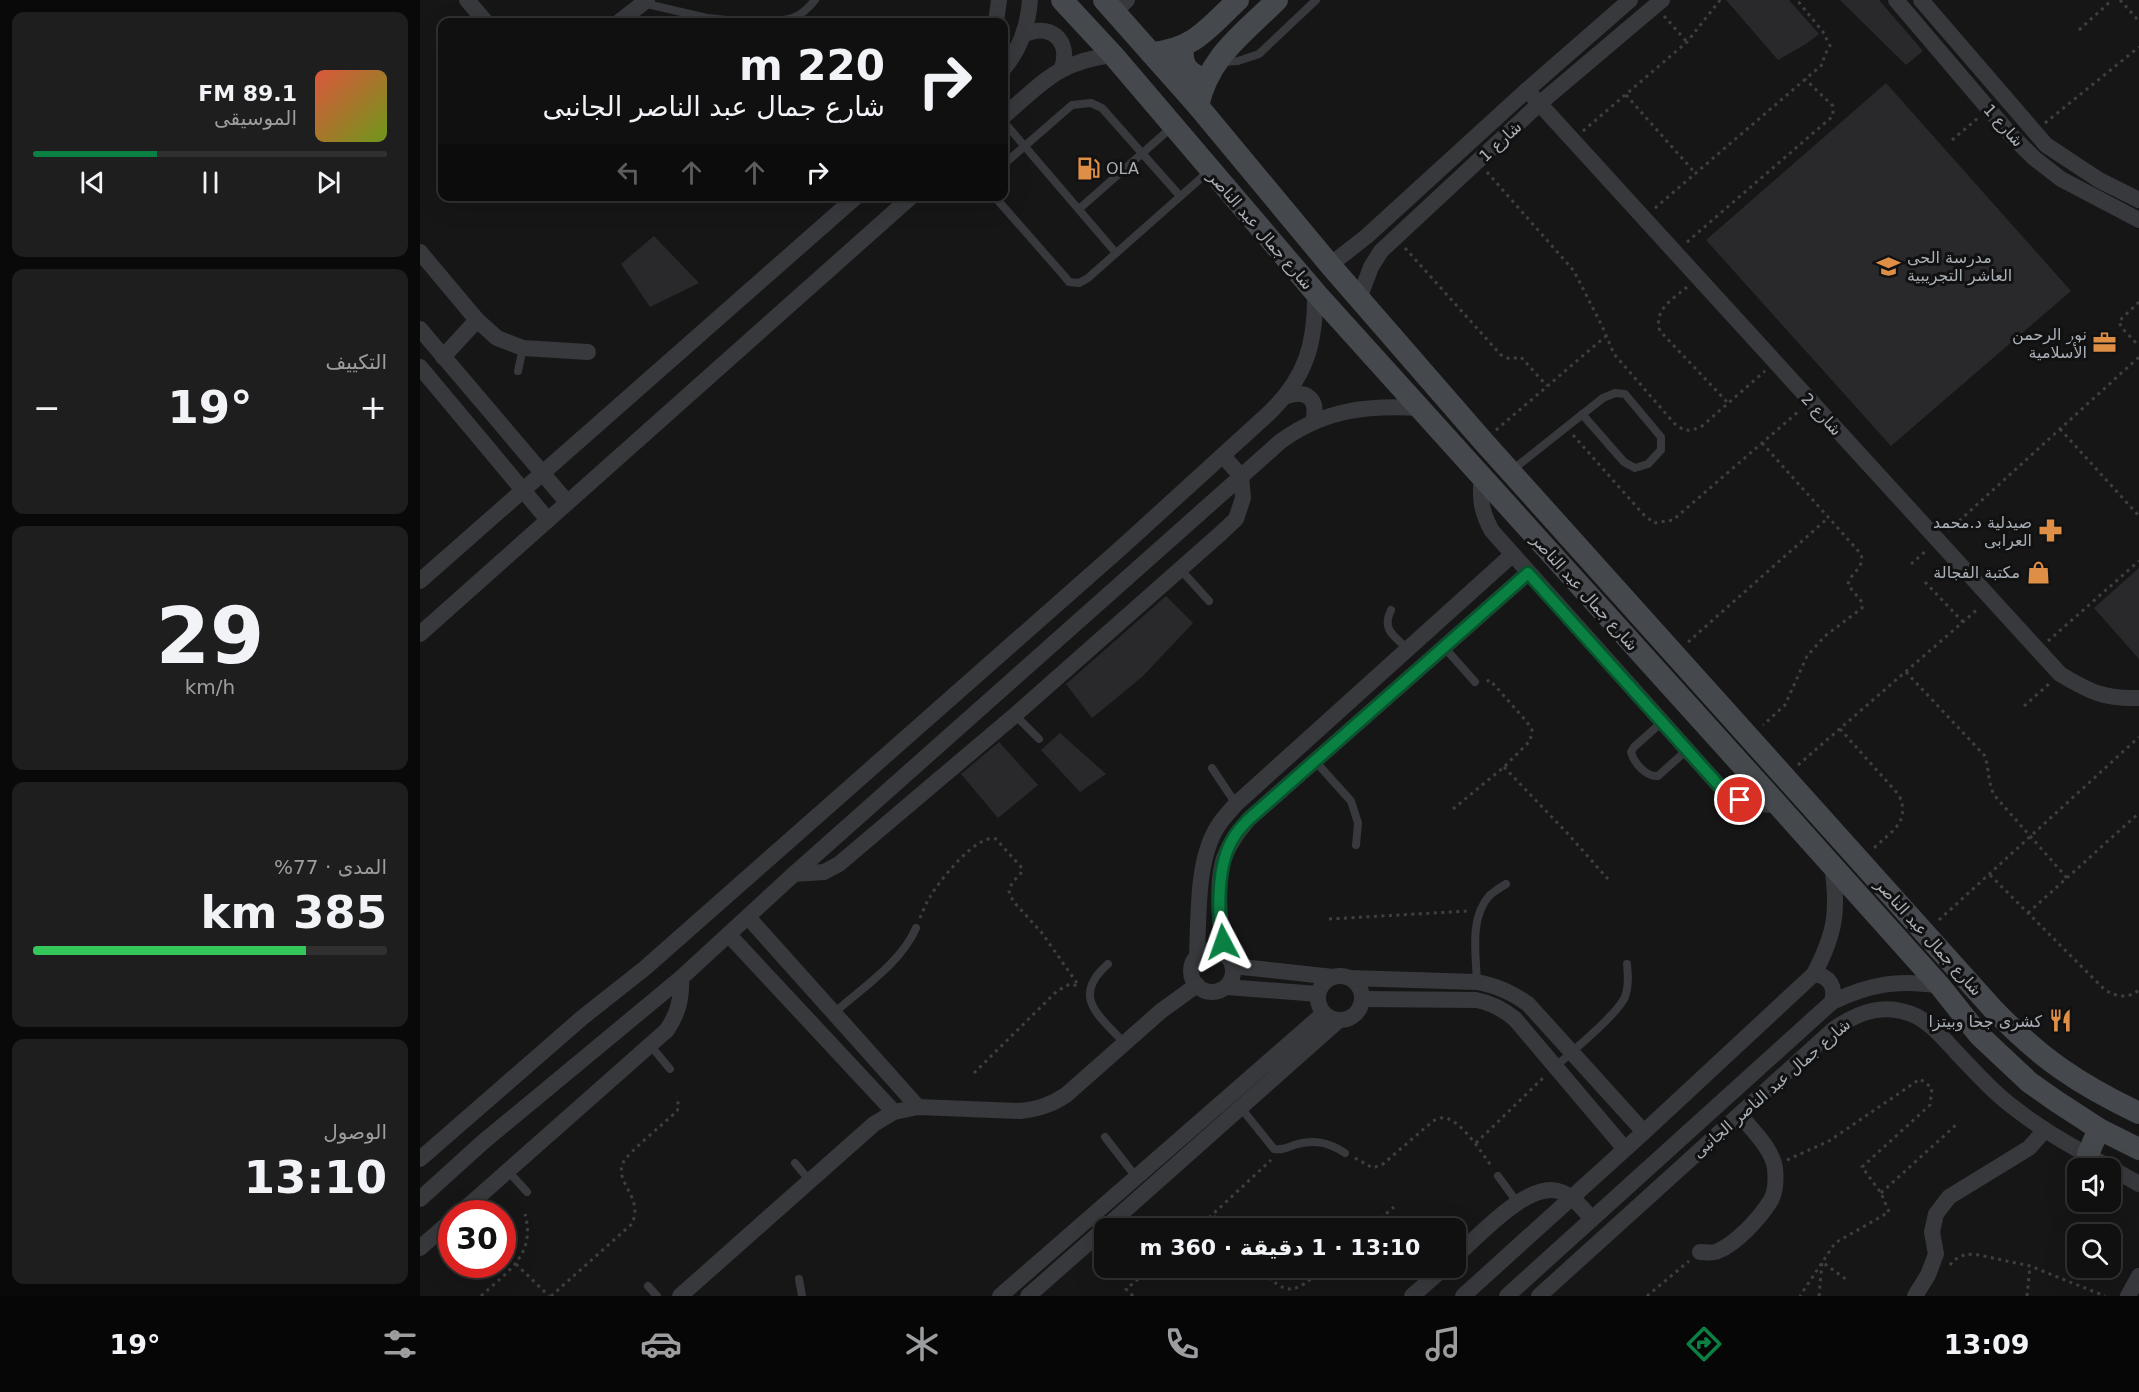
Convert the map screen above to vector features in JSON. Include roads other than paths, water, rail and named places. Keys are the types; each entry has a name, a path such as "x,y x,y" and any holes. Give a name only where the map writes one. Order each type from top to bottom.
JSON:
{"main road":[{"name":"شارع جمال عبد الناصر","path":"1062,0 1113,55 1172,127 1315,292 1940,986 1979,1035 2029,1082 2099,1129 2139,1149"},
{"path":"1151,53 1183,48 1203,33 1238,0"},
{"path":"1198,106 1211,70 1225,50 1277,0"},
{"name":"شارع جمال عبد الناصر","path":"1115,4 1151,53 1359,299 1483,441 2016,1033 2042,1055 2097,1093 2137,1109"},
{"path":"1183,48 1184,62 1192,74 1211,70"},
{"path":"2088,1155 2099,1129"}],"street":[{"path":"467,0 483,18"},
{"path":"997,18 999,0"},
{"path":"1008,62 1023,35 1030,0"},
{"name":"شارع 1","path":"1330,265 1367,236 1527,90 1630,0"},
{"name":"شارع 1","path":"1896,0 2034,158 2061,178 2139,220"},
{"name":"شارع 1","path":"1921,0 2046,144 2099,180 2139,200"},
{"path":"624,18 645,2"},
{"name":"شارع 1","path":"1359,299 1371,267 1381,251 1539,104 1658,3"},
{"path":"1023,35 1042,30 1052,33 1064,48 1065,59 1062,68"},
{"path":"1008,112 1042,82 1062,68 1095,57 1113,55"},
{"name":"شارع 2","path":"1527,90 2060,674 2088,691 2116,699 2139,698"},
{"path":"420,581 851,201"},
{"path":"420,634 906,201"},
{"path":"420,252 477,320 497,338 523,348 588,352"},
{"path":"420,1159 583,1017 645,968 1122,547 1287,396 1301,372 1311,346 1316,319 1315,292"},
{"path":"443,357 477,320"},
{"path":"420,329 567,502"},
{"path":"422,376 460,415 548,520"},
{"path":"1287,396 1296,393 1306,394 1313,402 1316,411 1313,421"},
{"path":"460,415 479,400"},
{"path":"420,1199 483,1142 681,978 794,874 1281,441 1313,421 1365,408 1392,406 1419,408"},
{"path":"794,874 824,872 839,864 1015,715 1236,519 1243,498 1241,476 1223,456"},
{"path":"1482,478 1480,496 1483,515 1492,531 1723,790 1740,800 1759,805 1778,805"},
{"path":"1122,547 1140,567"},
{"path":"1512,555 1236,804 1218,826 1206,853 1202,882 1197,956 1191,967 1191,974 1197,985 1211,992 1219,991 1231,981 1229,960 1221,930 1221,884 1223,859 1233,837 1249,819 1528,573"},
{"path":"1362,690 1377,707"},
{"path":"1463,1296 1814,974 1827,949 1834,922 1836,894 1832,866"},
{"path":"748,917 918,1107"},
{"path":"729,935 894,1112"},
{"path":"1197,956 1211,949 1219,950 1229,960 1333,977 1477,982 1513,993 1528,1005 1644,1132"},
{"path":"1814,974 1821,975 1833,986 1832,1002"},
{"path":"1331,1017 1317,1001 1323,983 1333,977"},
{"path":"475,1200 667,1030 676,1015 681,997 681,978"},
{"path":"1000,1296 1136,1177 1331,1017 1352,1017 1361,1006 1362,999 1359,987 1350,978"},
{"path":"1507,1296 1832,1002 1869,987 1893,983 1916,982 1940,986"},
{"path":"680,1296 874,1124 894,1112 918,1107 1009,1110 1036,1109 1052,1104 1066,1095 1178,997 1197,985"},
{"path":"1226,987 1318,994"},
{"path":"1362,999 1476,1000 1491,1003 1504,1010 1515,1019 1625,1149"},
{"path":"810,1022 830,1009"},
{"name":"شارع جمال عبد الناصر الجانبى","path":"1539,1296 1834,1029 1852,1016 1873,1010 1895,1010 1917,1017 1935,1029 1990,1088 2017,1110 2045,1130 2139,1184"},
{"path":"1121,1218 1241,1108 1331,1017"},
{"path":"1700,1252 1716,1253 1743,1234 1772,1199 1776,1183 1775,1166 1770,1155 1740,1114"},
{"path":"464,1120 483,1142"},
{"path":"1915,1296 1928,1275 1936,1254 1932,1232 1936,1214 1949,1197 2029,1148 2045,1130"},
{"path":"1466,1247 1517,1202 1545,1190 1559,1190 1572,1197 1592,1219"},
{"path":"420,1248 438,1232"},
{"path":"1028,1296 1094,1242"},
{"path":"2128,1296 2139,1276"},
{"path":"1412,1296 1433,1278"}],"lane":[{"path":"792,18 805,13 816,0"},
{"path":"1211,70 1259,54 1316,0"},
{"path":"645,2 707,18"},
{"path":"1008,160 1072,105 1084,102 1097,104 1180,196"},
{"path":"1008,127 1116,253"},
{"path":"1079,209 1172,127"},
{"path":"998,201 1070,282 1084,282 1210,170"},
{"path":"518,371 523,348"},
{"path":"1511,471 1582,414 1603,398 1615,393 1625,394 1660,437 1661,450 1648,464 1635,468 1624,462 1582,414"},
{"path":"1180,569 1209,601"},
{"path":"1391,610 1386,619 1388,628 1408,649"},
{"path":"1444,647 1475,682"},
{"path":"1015,715 1039,739"},
{"path":"1662,722 1631,752 1632,757 1648,775 1658,776 1687,750"},
{"path":"1315,761 1351,801 1358,823 1356,845"},
{"path":"1212,768 1236,804"},
{"path":"1477,982 1476,930 1480,911 1490,895 1506,884"},
{"path":"830,1009 901,955 916,928"},
{"path":"1108,964 1096,974 1090,989 1090,1004 1124,1043"},
{"path":"1555,1067 1621,1003 1629,980 1627,964"},
{"path":"650,1045 670,1069"},
{"path":"1241,1108 1275,1149 1281,1150 1313,1141 1330,1143 1345,1153"},
{"path":"1105,1137 1136,1177"},
{"path":"795,1163 810,1181"},
{"path":"508,1171 527,1192"},
{"path":"1498,1176 1517,1202"},
{"path":"799,1279 802,1296"},
{"path":"648,1286 657,1296"}],"place":[{"name":"OLA","path":"1088,168"},
{"name":"مدرسة الحى العاشر التجريبية","path":"1889,266"},
{"name":"نور الرحمن الأسلامية","path":"2105,343"},
{"name":"صيدلية د.محمد العرابى","path":"2050,531"},
{"name":"مكتبة الفجالة","path":"2038,572"},
{"name":"كشرى جحا وبيتزا","path":"2060,1021"}]}
